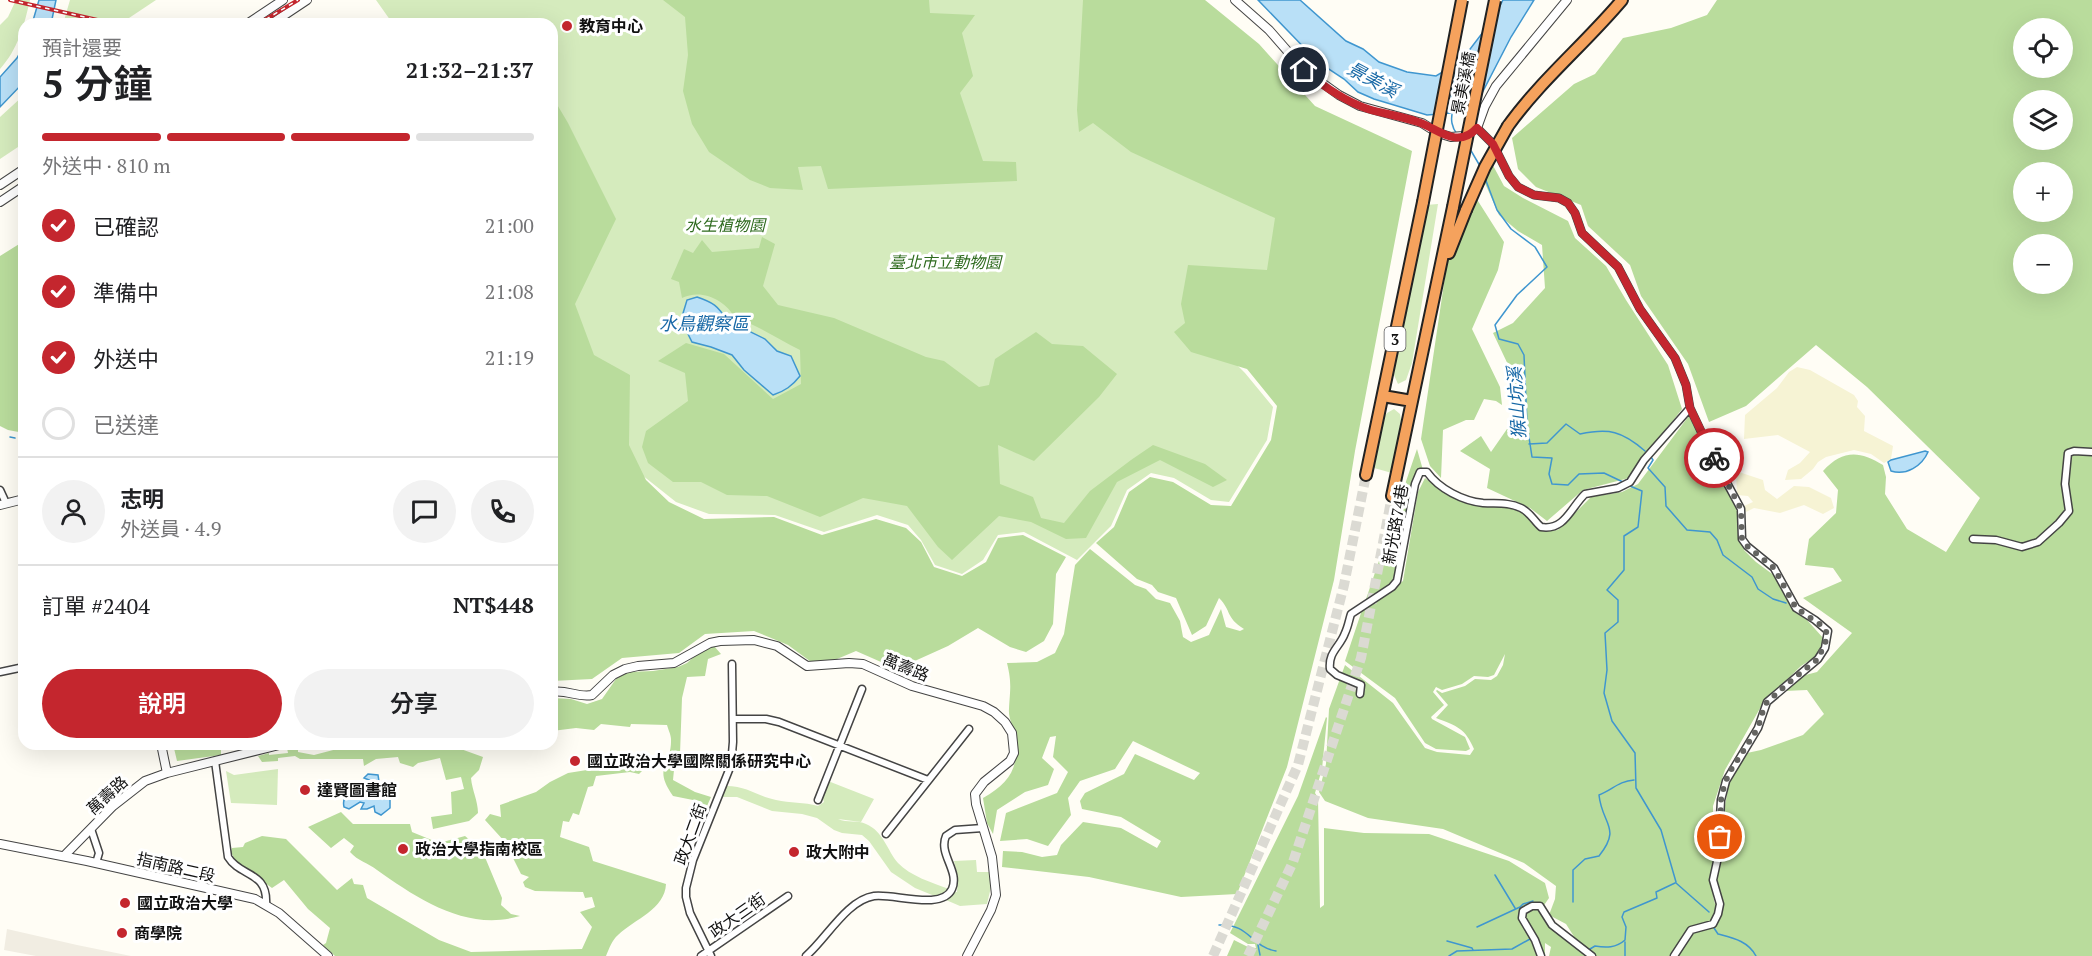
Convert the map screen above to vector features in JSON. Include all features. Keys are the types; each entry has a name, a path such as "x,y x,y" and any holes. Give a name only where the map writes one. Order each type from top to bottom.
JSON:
{"highway":[{"name":"景美溪橋","path":"1383,396 1462,0"},
{"name":"景美溪橋","path":"1438,282 1495,0"},
{"path":"1438,282 1485,167 1508,126 1546,79 1622,0"},
{"name":"3","path":"1392,496 1438,282"},
{"path":"1383,396 1412,401"},
{"name":"3","path":"1366,475 1383,396"}],"street":[{"path":"256,18 283,0"},
{"path":"280,18 307,0"},
{"path":"1235,0 1269,30 1304,70 1339,95 1368,109 1422,123 1438,133 1451,137 1463,136 1475,130 1496,86 1568,0"},
{"path":"1475,130 1493,144 1509,176 1518,187 1534,195 1559,198 1568,203 1575,213 1582,233 1618,267 1640,309 1675,358 1686,385 1690,408 1741,509 1742,539 1747,546 1774,568 1796,608 1824,627 1828,636 1818,659 1767,702 1758,728 1729,773 1721,800 1718,856 1713,880 1720,904 1718,914 1713,924 1691,930 1674,956"},
{"path":"0,185 18,173"},
{"path":"0,202 18,190"},
{"name":"新光路74巷","path":"1360,694 1361,685 1337,675 1330,669 1330,659 1333,650 1345,634 1353,611 1398,581 1415,484 1420,472 1427,472 1440,486 1475,501 1504,503 1521,508 1538,524 1546,528 1566,520 1585,494 1628,484 1644,460 1690,408"},
{"path":"1973,539 1996,540 2022,547 2038,542 2069,511 2065,484 2068,453 2092,452"},
{"path":"0,490 3,504 18,501"},
{"name":"萬壽路","path":"558,691 580,696 592,695 613,675 625,669 674,663 703,646 720,641 754,640 770,643 807,666 863,664 920,688 987,708 998,714 1012,733 1013,757 984,782 975,794 975,804 992,857 995,900 967,956"},
{"name":"政大二街","path":"709,954 690,913 686,888 693,861 731,765 732,664"},
{"path":"3,672 18,669"},
{"path":"818,800 862,689"},
{"path":"733,719 771,720 928,780"},
{"path":"886,834 969,729"},
{"path":"162,750 167,773"},
{"name":"萬壽路","path":"64,856 113,806 138,785 167,773 259,750"},
{"path":"215,761 228,856 233,864 250,872 263,886 266,893 266,904"},
{"path":"91,828 99,853 96,863"},
{"path":"806,956 852,906 863,899 882,895 938,900 947,896 952,890 954,880 944,848 946,836 955,830 983,828"},
{"name":"指南路二段","path":"0,844 231,893 266,904 286,918 328,956"},
{"name":"政大三街","path":"701,956 709,954 788,896"},
{"path":"1541,956 1522,918 1523,911 1532,906 1539,906 1552,925 1592,956"}],"shaded area":[{"path":"1797,367 1810,370 1854,395 1858,401 1857,407 1865,416 1864,431 1893,446 1891,459 1884,463 1871,454 1854,450 1826,457 1801,479 1785,480 1788,470 1800,463 1810,452 1778,435 1744,439 1745,415 1777,388 1789,372"},
{"path":"1736,471 1763,480 1765,490 1777,499 1794,486 1809,487 1831,498 1834,508 1823,514 1804,505 1780,513 1754,508 1746,512 1744,506 1753,502 1748,496 1737,495"},
{"path":"7,929 131,956 36,956 4,950"}],"green space":[{"path":"16,0 30,0 26,18 18,18 16,45 0,69 0,25 8,17"},
{"path":"70,0 156,0 129,18 65,18"},
{"name":"臺北市立動物園","path":"376,0 1126,0 1328,238 1206,334 1245,373 1273,407 1267,440 1229,502 1211,500 1174,478 1151,473 1127,490 1111,526 1077,560 1024,532 998,535 983,560 962,574 935,565 921,540 908,525 877,515 824,532 775,515 709,514 676,502 642,475 558,428 558,18 389,18"},
{"path":"663,0 929,0 930,13 975,15 962,33 973,76 960,93 983,161 1016,162 1017,181 828,189 821,166 798,167 803,190 770,188 750,180 709,152 692,124 683,91 688,55 685,17"},
{"path":"1083,0 1205,0 1259,44 1315,106 1412,151 1355,451 1334,580 1287,767 1237,894 1181,897 1089,877 1002,867 1003,851 1022,852 1042,857 1057,855 1061,845 1083,822 1121,828 1157,848 1161,841 1121,817 1082,809 1080,801 1085,793 1124,774 1135,754 1194,780 1200,773 1133,741 1115,769 1080,781 1068,798 1071,815 1048,846 1027,839 1000,841 1006,813 1057,793 1068,772 1053,757 1056,736 1050,737 1042,758 1054,769 1048,785 1025,792 997,810 993,834 987,823 983,798 1000,786 1011,774 1016,758 1015,737 1009,712 1010,682 1007,663 1037,662 1055,653 1064,634 1075,565 1090,549 1135,585 1146,589 1156,599 1170,603 1180,621 1183,637 1191,642 1209,635 1221,609 1226,627 1240,631 1244,629 1234,621 1219,598 1206,626 1192,635 1176,598 1158,592 1152,585 1137,579 1096,543 1114,527 1129,492 1150,477 1173,482 1211,505 1231,506 1271,440 1277,406 1247,369 1191,352 1174,332 1185,323 1181,304 1188,265 1267,270 1275,218 1131,152 1093,123 1079,132 1077,110"},
{"path":"1717,0 2092,0 2092,956 1595,956 1580,946 1566,924 1549,915 1555,899 1556,886 1524,863 1443,829 1368,818 1325,801 1319,792 1326,764 1329,709 1345,665 1393,703 1425,748 1437,752 1470,755 1474,749 1464,732 1436,718 1448,705 1436,691 1442,693 1465,686 1475,679 1491,680 1497,676 1503,665 1505,654 1494,675 1474,676 1462,684 1442,690 1436,687 1433,692 1444,705 1431,717 1432,719 1465,737 1470,749 1466,751 1436,749 1425,743 1395,698 1345,661 1362,610 1403,581 1418,492 1425,478 1463,501 1483,506 1516,509 1545,531 1558,530 1591,497 1622,492 1638,484 1691,413 1736,506 1744,550 1779,579 1796,613 1807,620 1824,639 1818,655 1801,666 1763,703 1725,770 1713,806 1713,896 1715,904 1715,876 1723,847 1723,817 1730,777 1747,753 1803,735 1824,714 1807,690 1784,691 1798,677 1817,672 1852,633 1803,598 1842,581 1833,568 1805,565 1809,539 1836,513 1838,490 1823,471 1837,459 1851,454 1866,457 1883,465 1886,477 1885,494 1907,529 1946,552 1980,498 1867,387 1816,345 1746,406 1709,422 1688,364 1641,296 1630,265 1588,226 1581,205 1536,187 1518,169 1512,138 1574,84 1595,74 1623,38 1671,28 1707,15"},
{"path":"18,100 18,147 0,159 0,117"},
{"path":"558,106 616,219 575,304 594,355 630,375 629,445 646,480 669,502 704,519 774,517 822,535 876,519 906,528 921,542 934,567 962,576 986,562 998,538 1023,535 1066,557 1056,574 1053,624 1044,641 1026,652 1010,647 978,628 948,646 897,669 856,651 818,667 788,645 754,631 705,634 679,653 622,658 592,679 558,681"},
{"path":"1489,158 1504,186 1568,221 1575,238 1606,266 1668,365 1682,409 1629,478 1583,490 1547,521 1530,508 1487,488 1490,469 1460,451 1481,436 1491,452 1507,429 1520,420 1512,373 1493,333 1513,323 1545,288 1542,245 1518,231 1499,215 1480,172"},
{"path":"1471,190 1504,242 1498,270 1472,329 1500,387 1502,405 1496,401 1484,399 1474,420 1466,420 1443,430 1441,478 1430,466 1421,439 1447,263"},
{"path":"1438,204 1412,363 1406,380 1398,384 1394,375 1395,358 1426,205"},
{"path":"762,237 775,244 763,286 778,305 834,318 926,357 944,361 979,387 989,385 995,359 1036,332 1052,344 1083,346 1117,374 1099,397 1034,461 998,445 1000,484 1033,497 1041,518 1064,523 1090,491 1153,445 1205,464 1227,480 1213,487 1160,460 1117,482 1086,538 1066,539 1031,522 999,516 952,560 938,547 907,506 863,498 820,517 767,496 727,495 701,482 673,482 648,463 642,447 646,431 688,401 685,373 658,361 686,343 724,354 773,399 801,384 800,350 735,318 719,301 697,294 682,298 679,282 671,279 684,249 693,253 702,240 712,252 759,248"},
{"path":"18,245 18,432 0,426 0,256"},
{"path":"1394,409 1400,414 1401,420 1392,473 1374,468 1384,417"},
{"path":"1417,449 1423,470 1414,487 1403,567 1399,580 1364,605"},
{"path":"714,646 721,654 708,659 705,676 687,677 682,698 680,754 673,780 695,792 711,797 707,806 702,808 698,801 673,796 667,786 663,772 671,748 671,739 667,725 631,724 630,727 601,724 594,730 576,728 558,730 558,698 571,699 587,704 602,699 616,679 628,672 678,667"},
{"path":"1326,717 1322,769 1315,793 1318,798 1320,908 1324,905 1324,828 1364,833 1429,834 1509,861 1545,883 1549,898 1540,911 1588,956 1549,956 1551,947 1545,943 1545,956 1227,956 1234,940 1256,948 1255,944 1248,944 1230,933 1298,796"},
{"path":"174,750 221,750 221,755 177,761"},
{"path":"287,750 298,750 298,752 314,755 333,750 464,750 483,757 479,770 471,778 478,813 469,821 433,829 431,817 452,814 451,792 464,789 461,777 446,780 440,758 418,763 413,767 400,763 398,757 376,759 364,766 363,759 300,759 295,756 278,758 278,761 262,762 258,756 269,753 269,755 288,753"},
{"path":"631,763 647,766 639,774 630,772 596,776 593,786 588,787 579,815 573,813 569,822 563,821 560,837 589,847 593,861 666,884 664,893 655,907 616,937 606,956 335,956 323,945 326,943 330,928 308,909 284,880 272,888 236,862 231,852 232,848 243,847 245,843 262,836 286,839 337,890 352,878 354,884 363,885 367,898 439,940 471,952 582,949 592,927 580,912 595,907 592,897 585,898 583,892 535,891 525,887 523,882 529,877 521,874 505,842 485,820 490,814 501,817 500,805 536,792 568,773"},
{"path":"278,769 277,805 231,803 226,771 234,775"},
{"path":"828,781 874,799 861,822 838,819 863,823 872,827 903,868 922,879 949,889 937,897 915,888 891,872 869,841 862,835 834,830 817,818 772,811 737,797 721,797 726,786 734,786 776,800 818,806 824,802 822,796"},
{"path":"341,812 353,824 410,824 412,832 439,843 465,836 482,850 502,898 501,905 511,914 520,916 500,920 481,920 444,910 409,892 356,858 350,852 354,846 344,838 331,848 308,827"},
{"path":"976,860 977,872 991,872 991,887 987,904 960,906 946,900 957,892 958,877 954,861"}],"water":[{"path":"39,0 56,0 52,18 34,18"},
{"name":"景美溪","path":"1258,0 1300,0 1346,41 1363,49 1379,62 1407,72 1436,76 1461,61 1493,19 1503,0 1534,0 1511,37 1481,95 1463,112 1427,115 1358,92 1344,79 1318,62"},
{"path":"18,56 18,88 0,107 0,77"},
{"name":"水鳥觀察區","path":"697,297 714,305 726,320 765,339 777,351 791,356 800,376 788,388 773,395 744,370 732,355 692,342 681,320 687,300"},
{"path":"1928,452 1922,462 1913,469 1902,472 1891,471 1888,462 1891,460"},
{"path":"368,774 378,775 380,788 390,799 390,808 381,815 375,812 374,806 361,809 364,803 360,802 349,809 344,807 344,798 353,789 363,793 369,780 364,778"}],"waterway":[{"name":"猴山坑溪","path":"1453,111 1452,123 1457,134"},
{"name":"猴山坑溪","path":"1470,149 1480,166"},
{"name":"猴山坑溪","path":"1485,178 1497,210 1511,229 1535,247 1547,267 1517,295 1495,325 1499,339 1518,344 1524,355 1527,424 1532,457 1552,458 1549,474 1552,484 1568,485 1579,474 1604,473 1623,482"},
{"path":"1529,444 1547,443 1566,424 1580,434 1607,431 1622,435 1645,451"},
{"path":"10,437 15,438"},
{"path":"1651,457 1653,460 1648,468 1665,487 1666,506 1687,530 1710,532 1717,540 1723,555 1752,577 1758,589 1773,599 1786,603"},
{"name":"猴山坑溪","path":"1630,486 1642,491 1638,527 1624,536 1624,570 1607,590 1618,600 1618,622 1605,633 1607,670 1604,693 1612,721 1635,753 1636,788 1661,830 1676,882"},
{"path":"1573,902 1573,870 1585,859 1599,856 1609,838 1609,826 1599,795 1620,784 1634,780"},
{"path":"1495,875 1515,908"},
{"path":"1590,949 1595,946 1607,947 1622,943 1625,940 1626,927 1622,917 1624,912 1657,898 1656,892 1675,883"},
{"path":"1676,883 1709,912"},
{"path":"1477,927 1533,901"},
{"path":"1219,925 1229,925 1244,931 1261,945 1276,951"},
{"path":"1714,928 1718,934 1735,939 1749,947 1756,956"},
{"path":"1449,956 1457,951 1512,949 1530,939"},
{"path":"1447,941 1473,950"},
{"path":"1625,942 1625,956"},
{"path":"1258,945 1260,955"}],"tunnel":[{"path":"1213,956 1298,765 1344,585 1366,475"},
{"path":"1248,956 1293,862 1361,658 1392,496"}],"railway":[{"path":"10,0 89,18"},
{"path":"268,18 298,0"}],"way so far":[{"path":"1714,458 1741,509 1742,539 1747,546 1774,568 1796,608 1828,631 1825,648 1818,659 1767,702 1758,728 1729,773 1721,800 1720,837"}],"place":[{"name":"教育中心","path":"567,26"},
{"name":"國立政治大學國際關係研究中心","path":"575,761"},
{"name":"達賢圖書館","path":"305,790"},
{"name":"政治大學指南校區","path":"403,849"},
{"name":"政大附中","path":"794,852"},
{"name":"國立政治大學","path":"125,903"},
{"name":"商學院","path":"122,933"}],"route":[{"path":"1304,70 1349,101 1368,109 1422,123 1445,136 1463,136 1474,132 1477,128 1493,144 1509,176 1518,187 1534,195 1559,198 1568,203 1575,213 1582,233 1618,267 1640,309 1675,358 1686,385 1690,408 1714,458"}],"park label":[{"name":"水生植物園","path":"725,225"}]}
